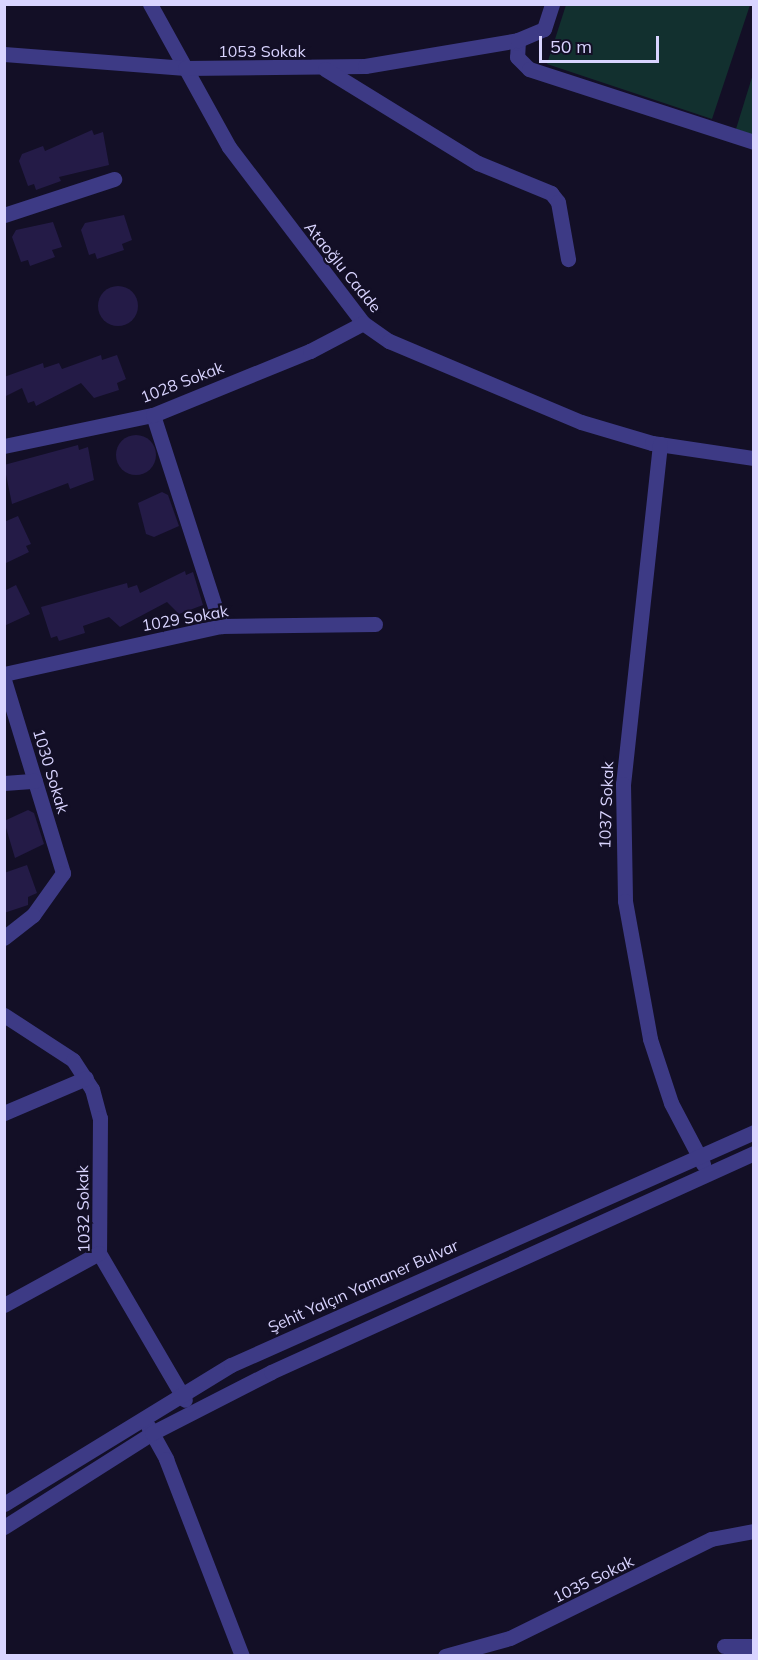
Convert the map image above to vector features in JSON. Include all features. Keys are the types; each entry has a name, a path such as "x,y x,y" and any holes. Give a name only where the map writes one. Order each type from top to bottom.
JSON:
{"street":[{"name":"Ataoğlu Cadde","path":"150,4 229,147 363,323 389,341 535,404 660,444 753,458"},
{"name":"1053 Sokak","path":"4,54 185,68 325,69 518,40 544,29 552,4"},
{"path":"518,40 517,57 529,69 753,142"},
{"path":"325,69 477,163 551,193 558,202 568,259"},
{"path":"4,215 114,179"},
{"name":"1028 Sokak","path":"4,446 153,415 310,351 363,323"},
{"path":"153,415 221,626"},
{"name":"1037 Sokak","path":"660,444 623,784 624,890 634,972 650,1039 670,1103 699,1155 706,1174"},
{"name":"1029 Sokak","path":"4,674 221,626 375,624"},
{"name":"1030 Sokak","path":"4,680 63,873 33,915 4,938"},
{"path":"4,783 34,781"},
{"path":"4,1015 73,1059 86,1078 4,1113"},
{"name":"1032 Sokak","path":"86,1078 100,1118 99,1253 182,1391 191,1412"},
{"name":"Şehit Yalçın Yamaner Bulvar","path":"4,1504 182,1391 753,1132"},
{"path":"4,1527 152,1433 191,1412 753,1153"},
{"path":"4,1305 99,1253"},
{"path":"142,1415 152,1433 242,1656"},
{"name":"1035 Sokak","path":"446,1656 510,1638 711,1539 753,1531"},
{"path":"724,1646 753,1646"}],"green space":[{"path":"566,5 750,5 712,119 547,64"},
{"path":"753,74 753,135 736,129"}],"building":[{"path":"92,130 94,135 103,132 109,165 59,177 61,181 36,190 34,184 28,186 19,161 22,154 43,146 45,151"},
{"path":"124,215 132,240 122,244 124,250 97,259 95,253 89,255 81,230 85,223"},
{"path":"53,222 62,247 52,250 55,257 30,266 28,260 21,262 12,237 16,230"},
{"path":"118,286 126,287 132,292 137,298 137,314 132,320 126,325 118,326 110,325 104,320 99,314 98,306 99,298 104,292 110,287"},
{"path":"101,355 102,360 117,355 126,379 117,383 119,390 94,398 81,383 36,406 34,401 28,403 22,388 4,397 4,377 43,363 44,368 59,363 62,369"},
{"path":"136,435 144,436 150,441 155,447 155,463 150,469 144,474 136,475 128,474 122,469 117,463 116,455 117,447 122,441 128,436"},
{"path":"78,445 79,450 88,447 94,480 70,489 68,483 12,504 4,465"},
{"path":"162,492 168,495 179,526 154,537 146,534 138,503"},
{"path":"18,516 31,544 26,546 29,552 4,564 4,522"},
{"path":"185,571 186,575 193,572 203,605 179,614 167,602 120,627 109,617 83,626 85,633 59,641 57,636 51,638 41,607 127,583 128,588 137,585 140,593"},
{"path":"16,585 30,614 4,626 4,591"},
{"path":"28,810 34,813 44,844 15,858 4,821"},
{"path":"27,865 37,893 28,897 28,905 4,913 4,873"}]}
